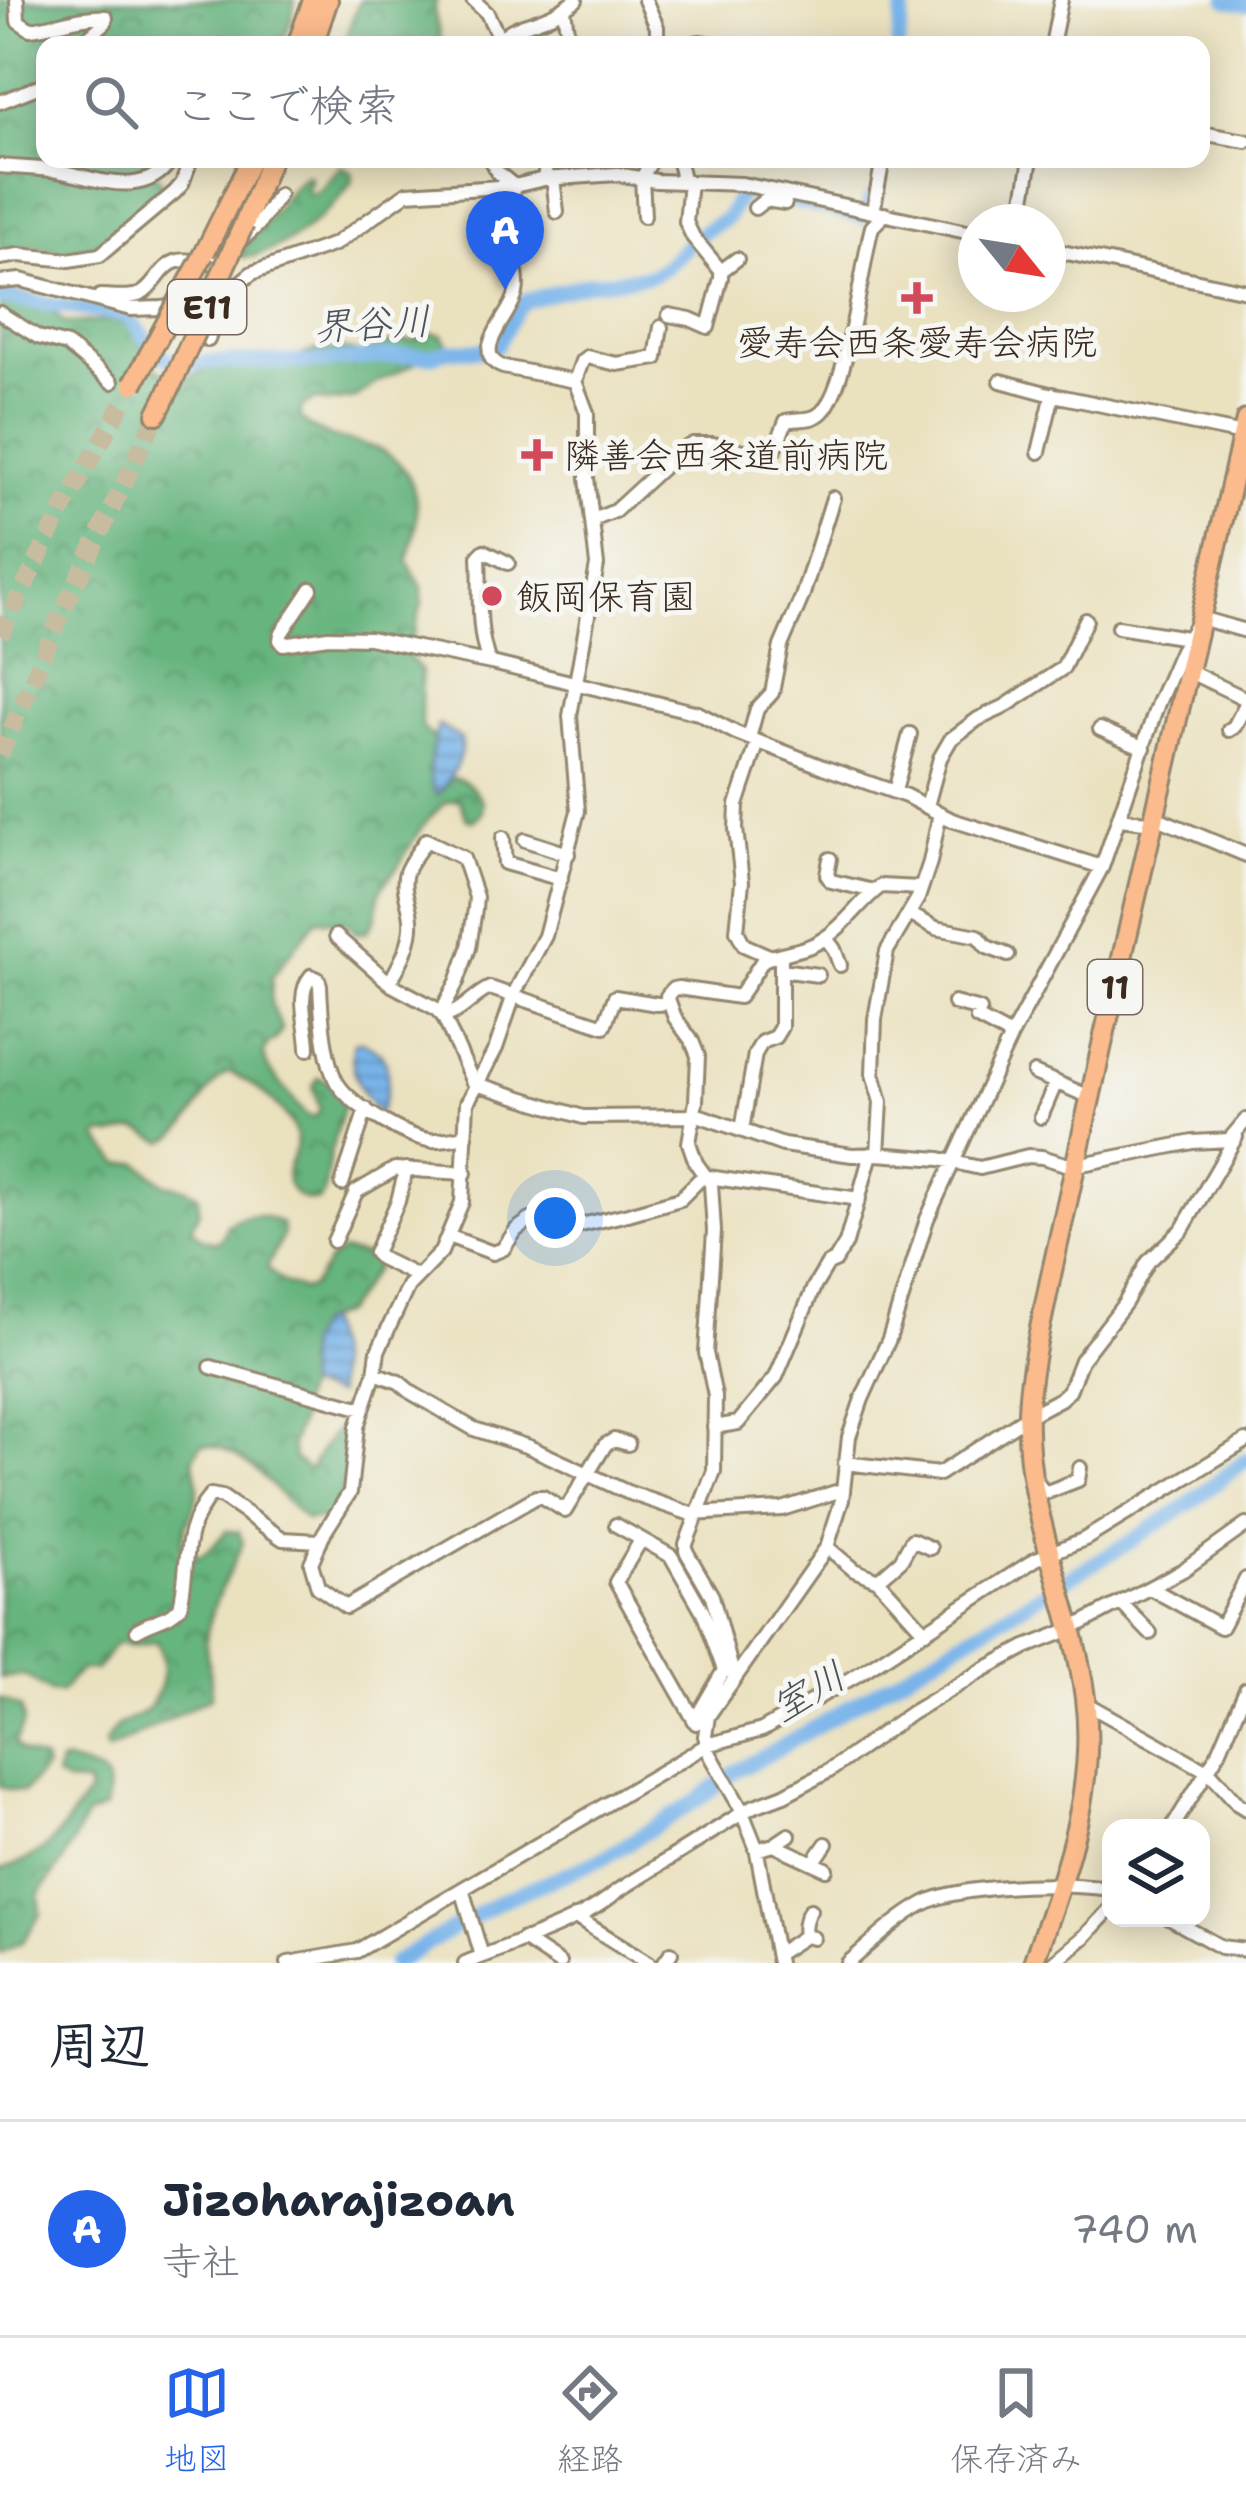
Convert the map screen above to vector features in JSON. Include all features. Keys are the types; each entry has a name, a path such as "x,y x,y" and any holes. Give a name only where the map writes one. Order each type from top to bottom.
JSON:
{"highway":[{"path":"300,36 313,0"},
{"path":"316,36 328,0"},
{"name":"E11","path":"128,393 247,168"},
{"name":"E11","path":"157,414 267,168"},
{"name":"11","path":"1033,1963 1075,1840 1086,1784 1088,1741 1069,1628 1030,1474 1028,1416 1034,1362 1200,618 1238,494 1244,427"}],"street":[{"path":"17,0 18,21 30,29 70,18 106,17 90,36"},
{"path":"473,0 487,13 496,36"},
{"path":"645,0 654,17 656,36"},
{"path":"1054,36 1061,0"},
{"path":"503,36 570,4"},
{"path":"569,36 570,4"},
{"path":"0,102 36,88"},
{"path":"1210,135 1246,141"},
{"path":"0,166 50,170 118,185 160,174 165,168"},
{"path":"0,258 33,255 70,260 100,255 175,192 188,168"},
{"path":"495,168 514,186"},
{"path":"547,168 557,212"},
{"path":"628,1444 614,1439 604,1445 565,1511 536,1497 346,1607 318,1587 311,1564 350,1492 357,1427 378,1352 408,1286 441,1252 465,1193 467,1103 544,936 578,811 570,716 597,565 587,478 587,413 575,381 587,357 617,364 656,358 665,321 690,319 708,327 720,284 721,271 694,239 686,214 691,201 682,168"},
{"path":"593,520 615,511 690,445 713,444 761,455 780,442 786,422 818,416 836,389 882,168"},
{"path":"1023,204 1029,168"},
{"path":"644,216 646,172"},
{"path":"0,282 21,280 131,309 221,298 252,273 335,244 403,194 548,179 646,172 687,182 742,184 785,203"},
{"path":"514,186 508,231 517,289 490,343 490,358 503,367 575,381"},
{"path":"87,296 140,294 174,262 218,262 258,225 279,195"},
{"path":"764,197 958,230"},
{"path":"1066,253 1246,290"},
{"path":"721,271 737,259"},
{"path":"208,340 221,298"},
{"path":"0,313 38,337 67,345 112,382"},
{"path":"1001,381 1244,427"},
{"path":"1040,452 1053,394"},
{"path":"742,1130 755,1054 781,1027 781,970 775,956 744,945 737,931 742,882 737,805 757,709 772,693 781,646 802,597 832,498"},
{"path":"489,662 473,581 481,552 508,563"},
{"path":"311,589 281,634 284,644 369,638 698,713 753,740 895,791 952,820 1102,867"},
{"path":"704,1738 708,1716 834,1532 855,1418 889,1339 927,1219 1011,1036 1102,867 1158,703 1187,638 1200,618 1246,631"},
{"path":"714,1427 739,1423 772,1384 814,1287 846,1243 874,1154 880,1102 874,1074 875,1019 887,951 918,898 930,862 940,758 951,739 978,719 1063,668 1086,620"},
{"path":"1118,627 1187,638"},
{"path":"1188,671 1246,701 1229,730"},
{"path":"1100,729 1144,748"},
{"path":"895,791 910,734"},
{"path":"1120,819 1154,820 1246,855"},
{"path":"503,838 505,862 561,879"},
{"path":"390,982 410,931 407,868 427,840 463,859 476,897 470,948 444,1015 476,1084 584,1117 701,1116 783,1145 980,1168 1028,1156 1075,1165 1192,1142 1222,1142 1246,1120"},
{"path":"525,840 568,854"},
{"path":"830,860 827,875 831,881 874,891"},
{"path":"734,1678 712,1596 686,1551 714,1471 715,1396 706,1353 714,1231 712,1189 689,1143 698,1056 667,996 678,988 739,997 753,974 775,956 826,938 874,891 889,885 920,888"},
{"path":"909,914 936,928 978,936 986,947 1008,955"},
{"path":"336,935 390,982 444,1015 455,1014 490,988 604,1026 615,997 667,1003"},
{"path":"826,938 840,965"},
{"path":"781,970 818,975"},
{"path":"308,1049 302,994 310,976 320,985 336,1081 366,1108 417,1137 442,1141 466,1136"},
{"path":"954,1003 980,1010 976,1018 1011,1036"},
{"path":"1034,1073 1090,1097"},
{"path":"1041,1117 1056,1082"},
{"path":"342,1184 366,1108"},
{"path":"844,1462 939,1474 1060,1399 1148,1262 1182,1230 1237,1133"},
{"path":"334,1241 356,1192 395,1169 465,1173"},
{"path":"406,1169 375,1253 416,1276"},
{"path":"448,1236 494,1253 530,1220 578,1226 628,1214 680,1198 708,1177 859,1199"},
{"path":"211,1367 363,1408"},
{"path":"375,1373 399,1382 474,1429 529,1447 651,1502 692,1514 782,1509 842,1490"},
{"path":"288,1963 357,1951 464,1893 704,1738 762,1730 1048,1555 1085,1539 1246,1441"},
{"path":"1030,1474 1047,1492 1078,1480 1080,1468"},
{"path":"137,1630 180,1606 190,1534 212,1496 222,1497 283,1539 320,1541"},
{"path":"616,1525 671,1556 703,1612 724,1670 704,1738"},
{"path":"467,1963 480,1951 523,1939 606,1901 741,1811 830,1771 911,1713 983,1670 1152,1590 1246,1529"},
{"path":"640,1540 616,1582 741,1811 756,1850 778,1958 809,1937 805,1918 810,1910"},
{"path":"878,1580 901,1560 911,1540 930,1548"},
{"path":"827,1547 854,1570 878,1580 925,1632"},
{"path":"1152,1590 1221,1627 1246,1579"},
{"path":"1121,1603 1150,1633"},
{"path":"1178,1819 1223,1743 1246,1689"},
{"path":"1085,1703 1207,1771 1246,1809"},
{"path":"756,1850 789,1835"},
{"path":"774,1845 819,1866 826,1844"},
{"path":"848,1963 910,1912 938,1897 1004,1886 1061,1883 1102,1887"},
{"path":"464,1893 480,1951"},
{"path":"575,1917 649,1963"},
{"path":"1052,1963 1102,1918"},
{"path":"1185,1927 1222,1947 1246,1950"},
{"path":"523,1939 560,1963"}],"green space":[{"path":"0,0 295,0 285,36 36,36 36,168 150,168 161,181 161,190 108,243 62,252 30,246 0,251"},
{"path":"360,0 437,0 434,10 440,36 347,33"},
{"path":"339,168 352,172 353,181 319,218 276,248 244,258 241,253 248,242 297,183 307,175 309,195"},
{"path":"0,290 36,296 65,323 126,323 157,368 189,377 210,368 286,367 316,350 360,353 432,333 443,335 443,349 355,398 314,400 302,407 299,416 317,431 384,452 407,473 416,516 407,561 422,587 408,656 421,671 421,724 435,738 430,763 440,793 451,778 457,779 483,802 482,813 474,821 466,818 460,800 448,801 431,816 382,887 375,919 366,932 356,933 347,922 317,919 272,977 271,1003 282,1030 263,1054 268,1068 305,1114 314,1118 320,1111 313,1086 318,1078 343,1097 324,1194 318,1201 298,1196 288,1184 296,1137 287,1118 258,1089 228,1072 184,1128 165,1142 134,1130 98,1138 120,1164 139,1163 165,1184 198,1195 199,1211 191,1228 203,1239 216,1242 227,1224 248,1216 282,1224 283,1235 267,1268 284,1283 303,1290 312,1287 342,1251 376,1261 376,1268 344,1312 318,1323 304,1362 308,1380 291,1445 294,1459 308,1469 336,1430 343,1434 346,1447 343,1489 328,1519 306,1520 247,1462 202,1444 193,1458 198,1488 182,1546 199,1556 226,1531 239,1532 243,1543 208,1627 211,1697 107,1751 104,1746 115,1729 142,1714 157,1693 163,1667 156,1642 132,1647 117,1643 95,1670 77,1673 60,1693 50,1692 25,1675 0,1678"},
{"path":"0,1698 21,1708 24,1721 15,1744 43,1761 45,1768 24,1792 0,1787"},
{"path":"67,1761 106,1780 105,1809 87,1816 39,1894 41,1914 23,1941 0,1953 0,1870 43,1849 89,1793 87,1784 66,1783 56,1777 60,1763"}],"water":[{"path":"438,725 461,739 461,746 455,769 437,795 430,770"},
{"path":"361,1041 380,1052 388,1075 379,1113 355,1072 354,1043"},
{"path":"326,1321 335,1359 336,1395 305,1387 306,1344 318,1323"}],"waterway":[{"name":"界谷川","path":"899,36 905,0"},
{"name":"界谷川","path":"1227,0 1246,4"},
{"name":"界谷川","path":"0,297 128,316 160,354 180,363 318,362 485,350 497,345 526,301 588,283 649,276 664,268 698,235 727,218 742,192 864,217 871,198"},
{"name":"室川","path":"394,1963 502,1900 606,1857 736,1771 1130,1542 1246,1460"}],"tunnel":[{"path":"0,635 124,401"},
{"path":"0,755 157,414"}],"place":[{"name":"Jizoharajizoan","path":"505,290"},
{"name":"愛寿会西条愛寿会病院","path":"917,298"},
{"name":"隣善会西条道前病院","path":"537,455"},
{"name":"飯岡保育園","path":"492,596"}]}
